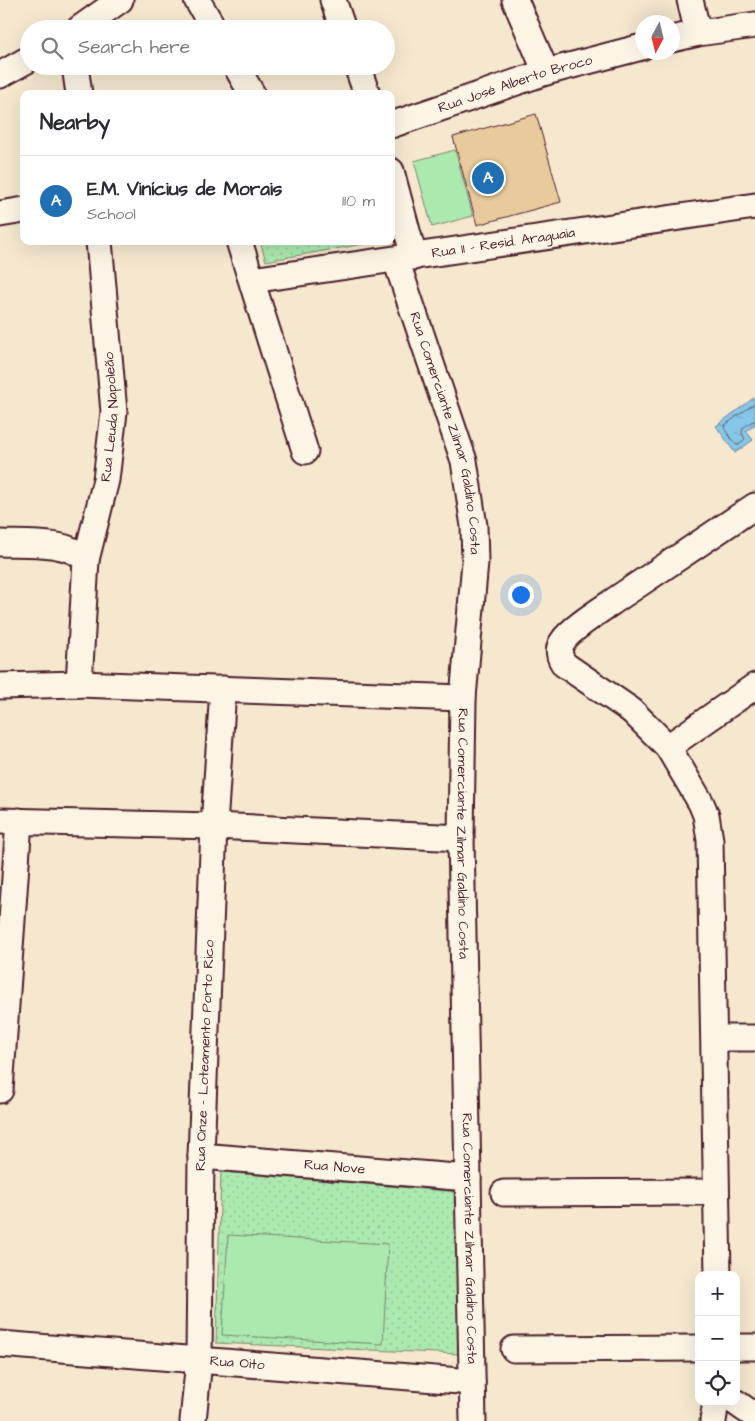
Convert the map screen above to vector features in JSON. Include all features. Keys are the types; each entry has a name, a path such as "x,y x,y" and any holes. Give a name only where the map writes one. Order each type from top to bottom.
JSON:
{"street":[{"path":"92,20 120,0"},
{"path":"198,0 209,20"},
{"path":"333,0 340,20"},
{"path":"515,0 546,72"},
{"path":"690,0 698,33"},
{"path":"680,37 755,25"},
{"name":"Rua José Alberto Broco","path":"395,124 546,72 635,49"},
{"path":"0,75 20,64"},
{"path":"76,75 78,90"},
{"path":"241,75 250,90"},
{"path":"360,75 366,90"},
{"name":"Rua Comerciante Zilmar Galdino Costa","path":"395,196 405,258 458,439 470,489 476,548 463,698 461,838 473,1421"},
{"name":"Rua 11 - Resid. Araguaia","path":"252,280 755,206"},
{"path":"0,214 20,211"},
{"name":"Rua Leuda Napoleão","path":"79,684 86,560 106,480 114,412 99,245"},
{"path":"240,245 305,451"},
{"path":"718,1271 710,840 706,815 668,747 632,711 565,665 560,656 561,644 568,634 602,608 755,506"},
{"path":"0,543 57,546 77,551 86,560"},
{"path":"0,686 79,684 463,698"},
{"path":"668,747 755,686"},
{"name":"Rua Onze - Loteamento Porto Rico","path":"193,1421 199,1360 201,1156 214,826 223,689"},
{"path":"0,1090 9,821 214,826 461,838"},
{"path":"715,1038 755,1038"},
{"name":"Rua Nove","path":"201,1156 468,1178"},
{"path":"504,1193 716,1192"},
{"name":"Rua Oito","path":"0,1344 472,1382"},
{"path":"740,1347 755,1347"},
{"path":"514,1349 695,1348"},
{"path":"713,1421 715,1406"},
{"path":"740,1406 755,1416"}],"green space":[{"path":"455,150 473,216 432,227 414,161"},
{"path":"261,245 358,245 266,261"},
{"path":"221,1172 459,1192 459,1354 216,1343"},
{"path":"228,1235 388,1244 383,1344 222,1335"}],"water":[{"path":"755,397 755,425 746,431 753,440 735,453 716,426"}],"building":[{"path":"536,114 561,202 477,225 453,137"}],"place":[{"name":"E.M. Vinícius de Morais","path":"488,178"}]}
